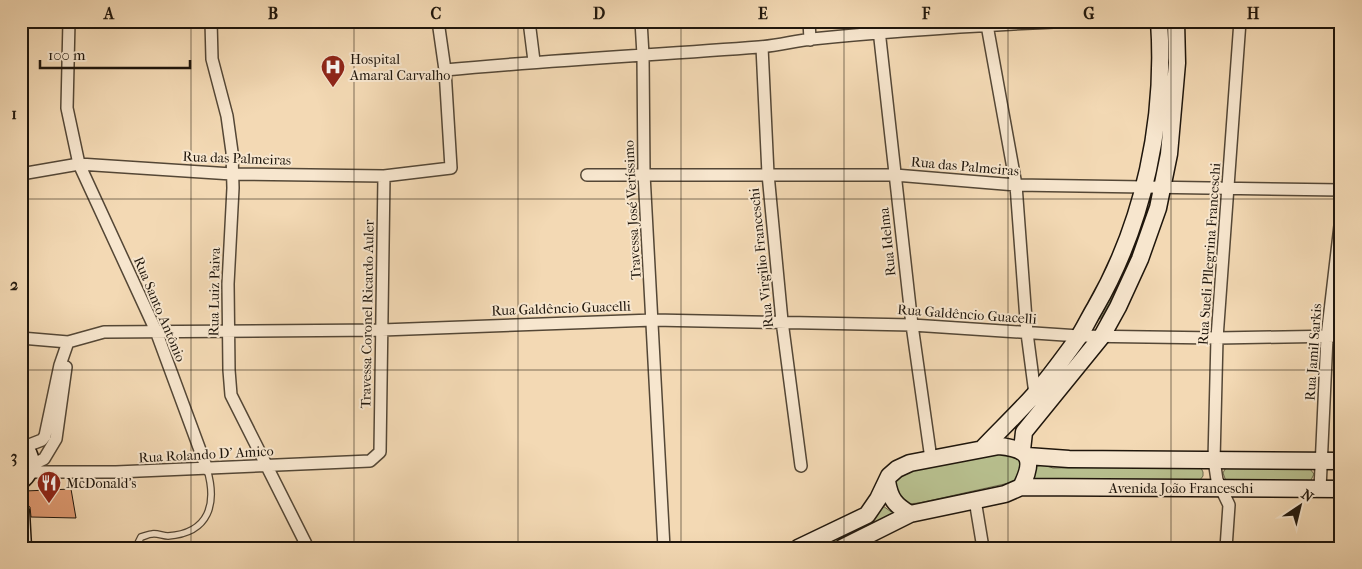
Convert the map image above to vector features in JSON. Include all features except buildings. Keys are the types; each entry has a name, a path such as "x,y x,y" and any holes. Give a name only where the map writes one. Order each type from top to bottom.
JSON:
{"main road":[{"path":"982,450 1035,394 1079,336 1112,280 1127,243 1144,187 1155,134 1162,52 1159,21"},
{"path":"1021,488 1027,476 1029,466 1024,453 1024,432 1102,336 1118,307 1140,259 1158,208 1164,188 1169,154 1177,63 1176,21"},
{"path":"23,446 28,452 27,473"},
{"name":"Avenida João Franceschi","path":"887,481 889,476 897,469 910,463 999,446 1014,447 1024,453 1069,459 1341,461"},
{"path":"887,481 890,496 898,507 910,514"},
{"path":"798,548 867,515 887,481"},
{"name":"Avenida João Franceschi","path":"842,548 910,514 1005,494 1021,488 1341,489"},
{"path":"21,512 23,548"}],"street":[{"name":"Rua Santo Antônio","path":"69,21 67,108 79,164 156,331 207,468"},
{"name":"Rua Luiz Paiva","path":"212,21 212,59 227,116 232,152 228,284 228,370 231,395 308,548"},
{"path":"438,21 446,70 534,62 762,47 879,33 1073,21"},
{"path":"529,21 534,62"},
{"name":"Travessa José Veríssimo","path":"641,21 644,174 664,548"},
{"path":"809,21 810,40"},
{"name":"Rua Idelma","path":"878,21 912,325 931,459"},
{"name":"Rua Sueli Pllegrina Franceschi","path":"1226,548 1228,506 1220,489 1214,460 1217,338 1240,21"},
{"path":"987,25 1016,185 1027,333 1035,394"},
{"name":"Rua Virgilio Franceschi","path":"762,47 768,174 782,321 801,466"},
{"name":"Rua das Palmeiras","path":"21,174 79,164 232,174 384,176 452,168 446,70"},
{"name":"Rua das Palmeiras","path":"587,175 895,175 1016,185 1341,190"},
{"name":"Travessa Coronel Ricardo Auler","path":"380,452 384,176"},
{"name":"Rua Jamil Sarkis","path":"1320,489 1328,337 1341,217"},
{"name":"Rua Galdêncio Guacelli","path":"21,338 68,342 104,332 382,330 653,320 912,325 1079,336 1217,338 1341,336"},
{"path":"23,446 42,440 45,436 60,365 68,342"},
{"path":"27,473 44,459 56,439 66,367 63,359"},
{"name":"Rua Rolando D' Amico","path":"27,473 116,472 370,461 380,452"},
{"path":"975,500 983,548"}],"lane":[{"path":"136,547 141,537 153,534 166,536 196,527 207,515 212,502 212,486 207,468"}],"green space":[{"path":"1144,206 1149,207 1134,250 1116,291 1099,319 1097,316"},
{"path":"1008,450 1016,453 1022,464 1018,479 1009,483 919,503 907,504 898,498 894,483 896,478 903,473"},
{"path":"1034,462 1053,468 1195,466 1201,468 1203,476 1200,480 1195,481 1029,482"},
{"path":"1231,467 1304,468 1310,469 1314,474 1310,482 1226,481 1223,473 1225,469"},
{"path":"881,501 883,506 897,516 831,548 817,548"}],"place":[{"name":"Hospital Amaral Carvalho","path":"333,88"},
{"name":"McDonald's","path":"49,504"}]}
